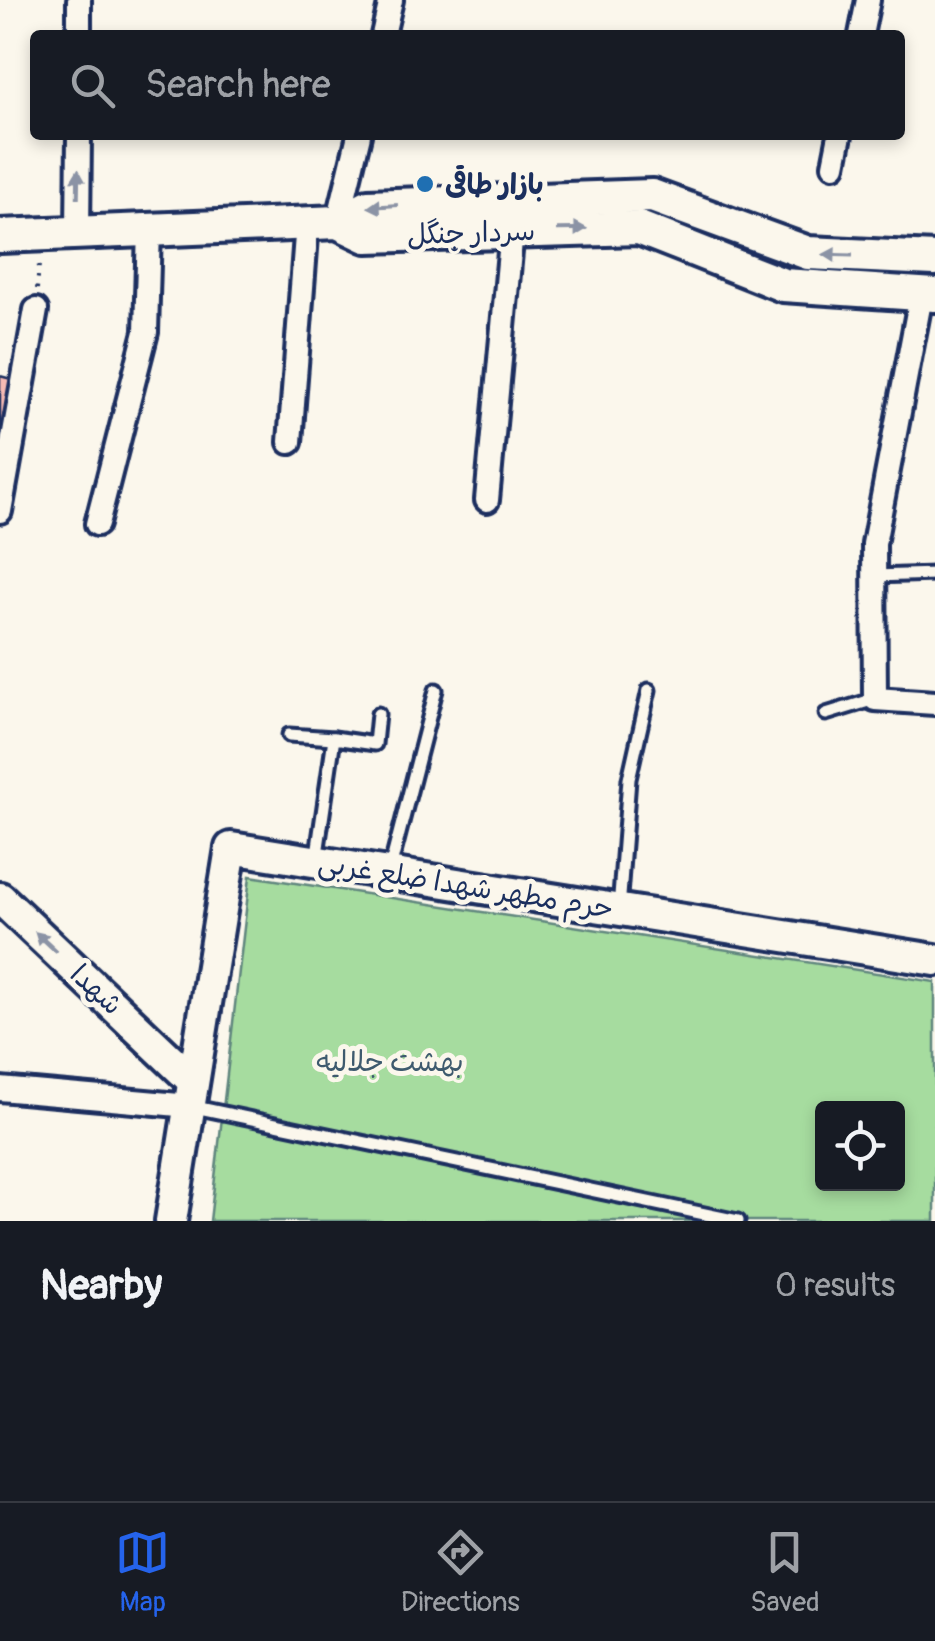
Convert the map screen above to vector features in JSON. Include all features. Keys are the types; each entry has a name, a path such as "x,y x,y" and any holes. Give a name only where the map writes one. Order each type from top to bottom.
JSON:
{"main road":[{"path":"322,222 368,206 652,196 808,254 935,258"},
{"name":"سردار جنگل","path":"0,236 322,222 367,236 639,228 783,285 928,296"}],"street":[{"path":"79,0 79,30"},
{"path":"384,30 391,0"},
{"path":"862,30 868,0"},
{"path":"78,232 79,140"},
{"path":"290,442 322,222 357,140"},
{"path":"834,165 839,140"},
{"path":"96,524 146,332 149,230"},
{"path":"487,500 512,230"},
{"path":"928,296 874,544 875,698 935,704"},
{"path":"0,510 36,310"},
{"name":"حرم مطهر شهدا ضلع غربی","path":"192,1093 230,848 935,960"},
{"name":"شهدا","path":"0,898 192,1093"},
{"path":"0,1088 192,1093 172,1221"}],"lane":[{"path":"875,576 935,574"},
{"path":"389,873 436,690"},
{"path":"618,909 629,779 649,690"},
{"path":"826,714 875,698"},
{"path":"290,735 375,744 378,714"},
{"path":"316,861 334,738"},
{"path":"192,1093 738,1221"}],"path":[{"path":"36,310 40,234"}],"green space":[{"name":"بهشت جلالیه","path":"250,876 935,982 935,1221 210,1221"}],"building":[{"path":"0,376 15,380 0,453"}],"place":[{"name":"بازار طاقی","path":"425,184"}]}
